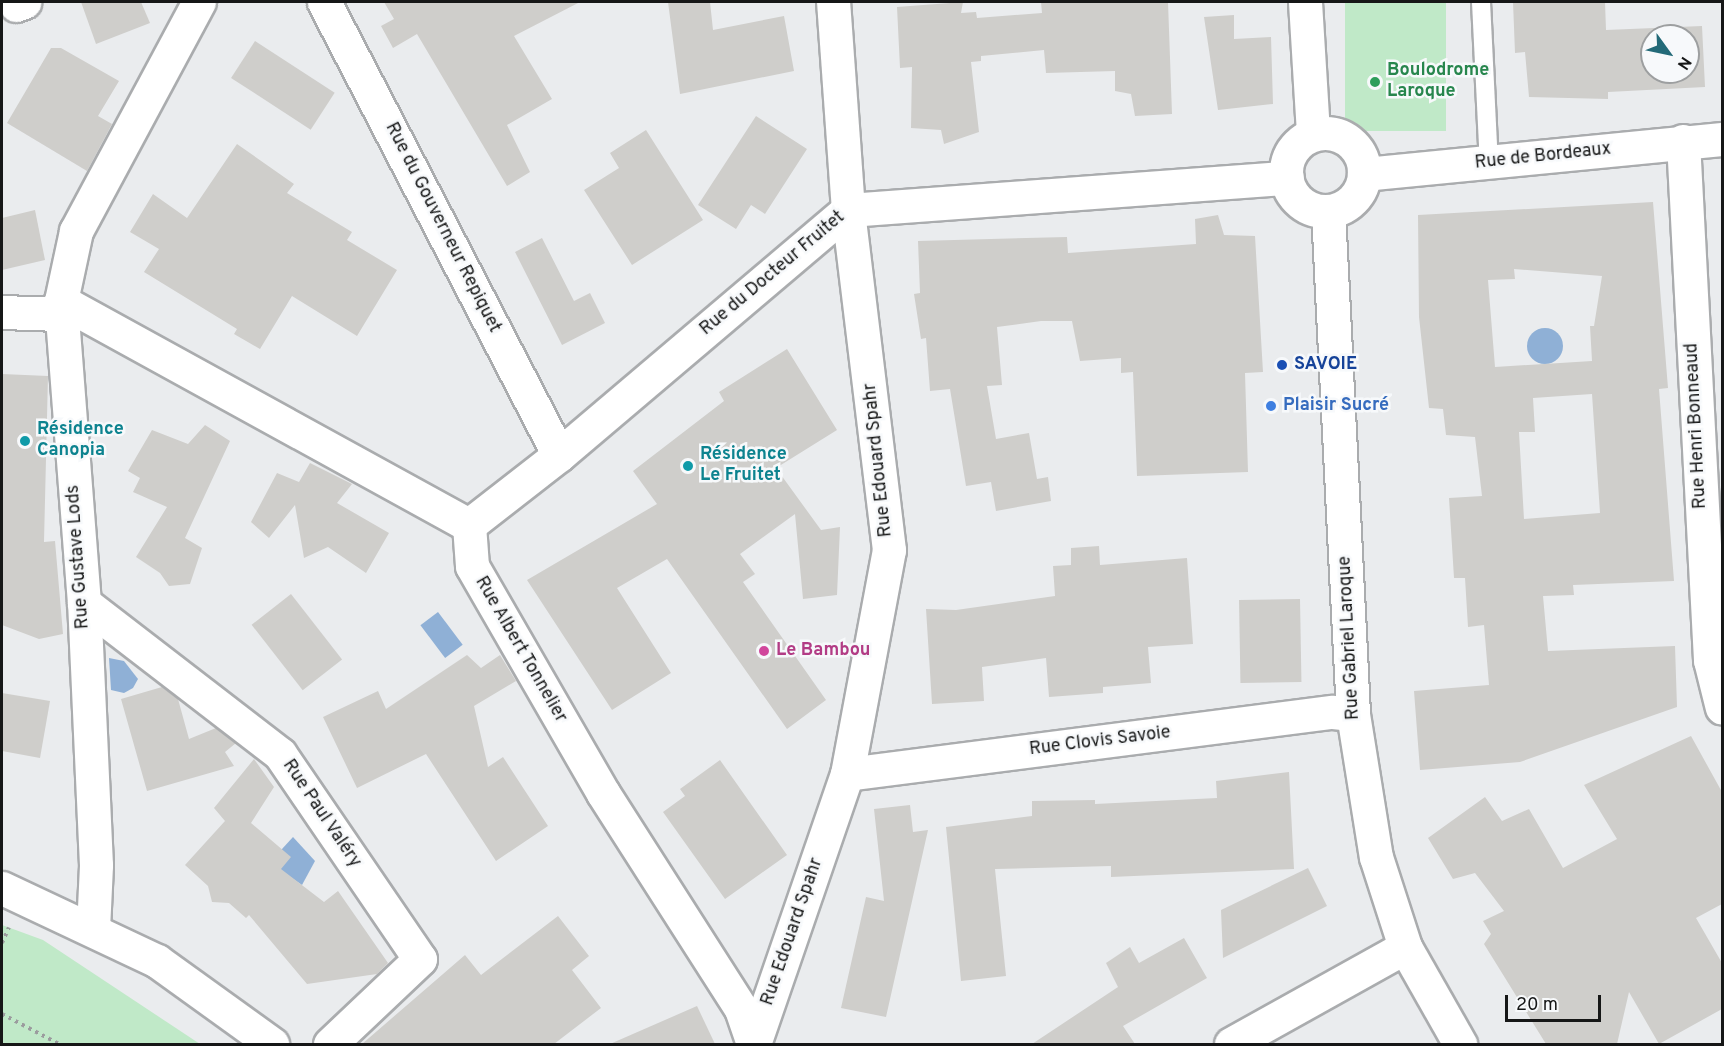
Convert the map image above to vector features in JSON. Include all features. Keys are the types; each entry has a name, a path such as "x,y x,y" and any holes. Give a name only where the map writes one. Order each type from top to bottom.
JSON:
{"street":[{"name":"Rue Gustave Lods","path":"93,929 96,865 84,603 60,308 76,231 199,2"},
{"name":"Rue du Gouverneur Repiquet","path":"324,2 559,455"},
{"name":"Rue Edouard Spahr","path":"754,1044 848,774 889,550 848,210 833,2"},
{"path":"1305,2 1313,134"},
{"path":"1313,134 1342,137 1355,147 1364,174 1358,194 1346,205 1328,212 1305,206 1287,178 1293,151 1313,134"},
{"name":"Rue de Bordeaux","path":"1364,174 1489,163 1683,141 1722,139"},
{"name":"Rue Henri Bonneaud","path":"1683,141 1711,479 1710,660 1722,708"},
{"name":"Rue du Docteur Fruitet","path":"469,525 559,455 848,210 1287,178"},
{"name":"Rue Gabriel Laroque","path":"1328,212 1353,714 1376,857 1405,947 1460,1044"},
{"path":"2,312 60,308 469,525"},
{"name":"Rue Albert Tonnelier","path":"469,525 472,566 603,793 741,1009 754,1044"},
{"name":"Rue Paul Valéry","path":"84,603 280,754 420,959 330,1044"},
{"name":"Rue Clovis Savoie","path":"848,774 1333,712 1353,714"},
{"path":"2,888 157,961 272,1044"},
{"path":"1232,1044 1405,947"}],"lane":[{"path":"1481,2 1489,163"}],"path":[{"path":"2,1014 59,1044"}],"green space":[{"path":"1345,2 1446,2 1446,131 1345,131"},
{"path":"2,925 43,940 200,1044 2,1044"}],"water":[{"path":"1545,328 1558,333 1563,346 1558,359 1545,364 1532,359 1527,346 1532,333"},
{"path":"438,612 463,645 445,658 420,625"},
{"path":"109,658 124,661 138,679 133,688 124,693 111,690"},
{"path":"293,837 315,861 302,885 277,868 282,849"}],"building":[{"path":"81,2 141,2 150,23 96,44"},
{"path":"384,2 580,2 514,36 552,99 507,125 530,172 507,186 417,34 393,48 381,26 394,19"},
{"path":"668,2 710,2 713,30 784,16 794,71 680,94"},
{"path":"963,2 961,13 976,12 977,18 1042,13 1041,2 1168,2 1172,114 1135,116 1131,94 1115,91 1115,71 1046,73 1044,50 981,56 981,61 971,62 979,132 944,144 941,130 911,128 912,67 900,68 897,7"},
{"path":"1513,2 1605,2 1606,30 1640,29 1640,84 1700,84 1700,26 1702,26 1705,87 1608,92 1608,99 1529,97 1525,52 1515,53"},
{"path":"1234,15 1234,39 1271,37 1273,104 1218,110 1204,17"},
{"path":"255,41 335,93 311,130 231,78"},
{"path":"51,48 61,48 119,81 98,116 112,124 87,171 7,123"},
{"path":"756,116 807,149 765,214 751,205 736,229 698,205"},
{"path":"646,130 703,220 632,265 584,190 619,168 610,153"},
{"path":"237,144 294,184 287,193 352,232 347,240 397,270 357,336 292,296 260,349 234,334 237,329 144,272 159,249 130,232 153,194 187,218"},
{"path":"1653,202 1668,388 1659,389 1674,581 1573,585 1574,595 1543,596 1548,651 1675,646 1677,707 1520,762 1420,770 1414,691 1489,685 1484,625 1468,627 1465,578 1454,578 1449,498 1482,496 1475,437 1446,435 1443,409 1429,408 1419,317 1418,215","holes":["1514,269 1602,276 1594,326 1590,326 1592,361 1495,367 1488,280 1515,279","1592,394 1600,513 1524,519 1519,432 1535,432 1533,398"]},
{"path":"35,210 45,260 2,270 2,218"},
{"path":"1218,215 1224,235 1255,236 1263,372 1245,373 1248,472 1137,476 1133,372 1121,373 1121,358 1080,361 1072,321 1041,321 997,327 1002,385 987,386 996,439 1029,433 1037,479 1048,477 1051,501 996,511 991,482 966,486 950,389 930,391 926,338 921,339 914,294 920,293 918,241 1067,237 1068,253 1196,244 1195,219"},
{"path":"542,238 574,301 590,293 605,323 562,345 515,252"},
{"path":"787,349 837,430 776,468 821,530 840,527 837,595 803,599 795,514 740,554 755,574 743,582 826,700 787,729 667,559 617,588 671,673 612,710 527,580 657,504 633,471 724,401 719,392"},
{"path":"2,374 48,376 44,542 55,541 63,634 39,639 2,625"},
{"path":"205,425 230,441 185,538 202,548 190,584 169,586 160,573 136,557 167,507 133,492 140,478 128,471 152,430 188,444"},
{"path":"310,463 352,484 337,503 389,533 366,573 328,547 304,558 295,505 269,538 251,522 277,473 299,482"},
{"path":"1099,546 1100,565 1187,558 1193,644 1148,647 1151,683 1103,687 1103,693 1049,697 1046,658 982,667 984,701 932,704 926,609 956,610 1055,596 1053,566 1071,565 1071,548"},
{"path":"291,594 342,659 303,690 252,625"},
{"path":"1300,599 1301,682 1240,683 1239,600"},
{"path":"467,655 481,668 500,655 516,681 474,706 488,767 503,757 548,826 496,861 426,754 357,788 323,717 378,691 386,709"},
{"path":"162,687 178,699 189,739 216,728 236,743 225,752 234,766 147,791 121,699"},
{"path":"2,693 50,701 40,758 2,751"},
{"path":"1691,736 1722,792 1722,904 1696,918 1722,963 1722,1009 1659,1044 1629,992 1617,1044 1546,1044 1484,944 1491,934 1483,921 1504,911 1475,873 1453,879 1428,838 1485,797 1502,821 1529,809 1563,868 1617,839 1584,785"},
{"path":"254,759 274,787 251,823 291,857 281,869 324,902 338,891 388,963 377,974 307,984 249,915 246,918 229,903 212,902 208,886 185,865 225,821 214,808"},
{"path":"720,760 787,855 725,899 663,812 685,796 680,789"},
{"path":"1289,772 1294,869 1111,877 1111,866 995,869 1006,976 961,981 946,827 1032,816 1032,801 1095,800 1095,804 1217,798 1216,781"},
{"path":"910,805 913,832 928,830 886,1017 841,1008 866,897 884,901 874,809"},
{"path":"1308,868 1327,906 1223,958 1221,910"},
{"path":"558,916 589,956 572,970 601,1008 554,1044 362,1044 465,955 481,975"},
{"path":"1184,938 1207,978 1123,1026 1135,1044 1032,1044 1118,987 1106,963 1130,947 1139,963"},
{"path":"697,1006 715,1044 610,1044"}],"place":[{"name":"Boulodrome Laroque","path":"1375,82"},
{"name":"SAVOIE","path":"1282,365"},
{"name":"Plaisir Sucré","path":"1271,406"},
{"name":"Résidence Canopia","path":"25,441"},
{"name":"Résidence Le Fruitet","path":"688,466"},
{"name":"Le Bambou","path":"764,651"}]}
